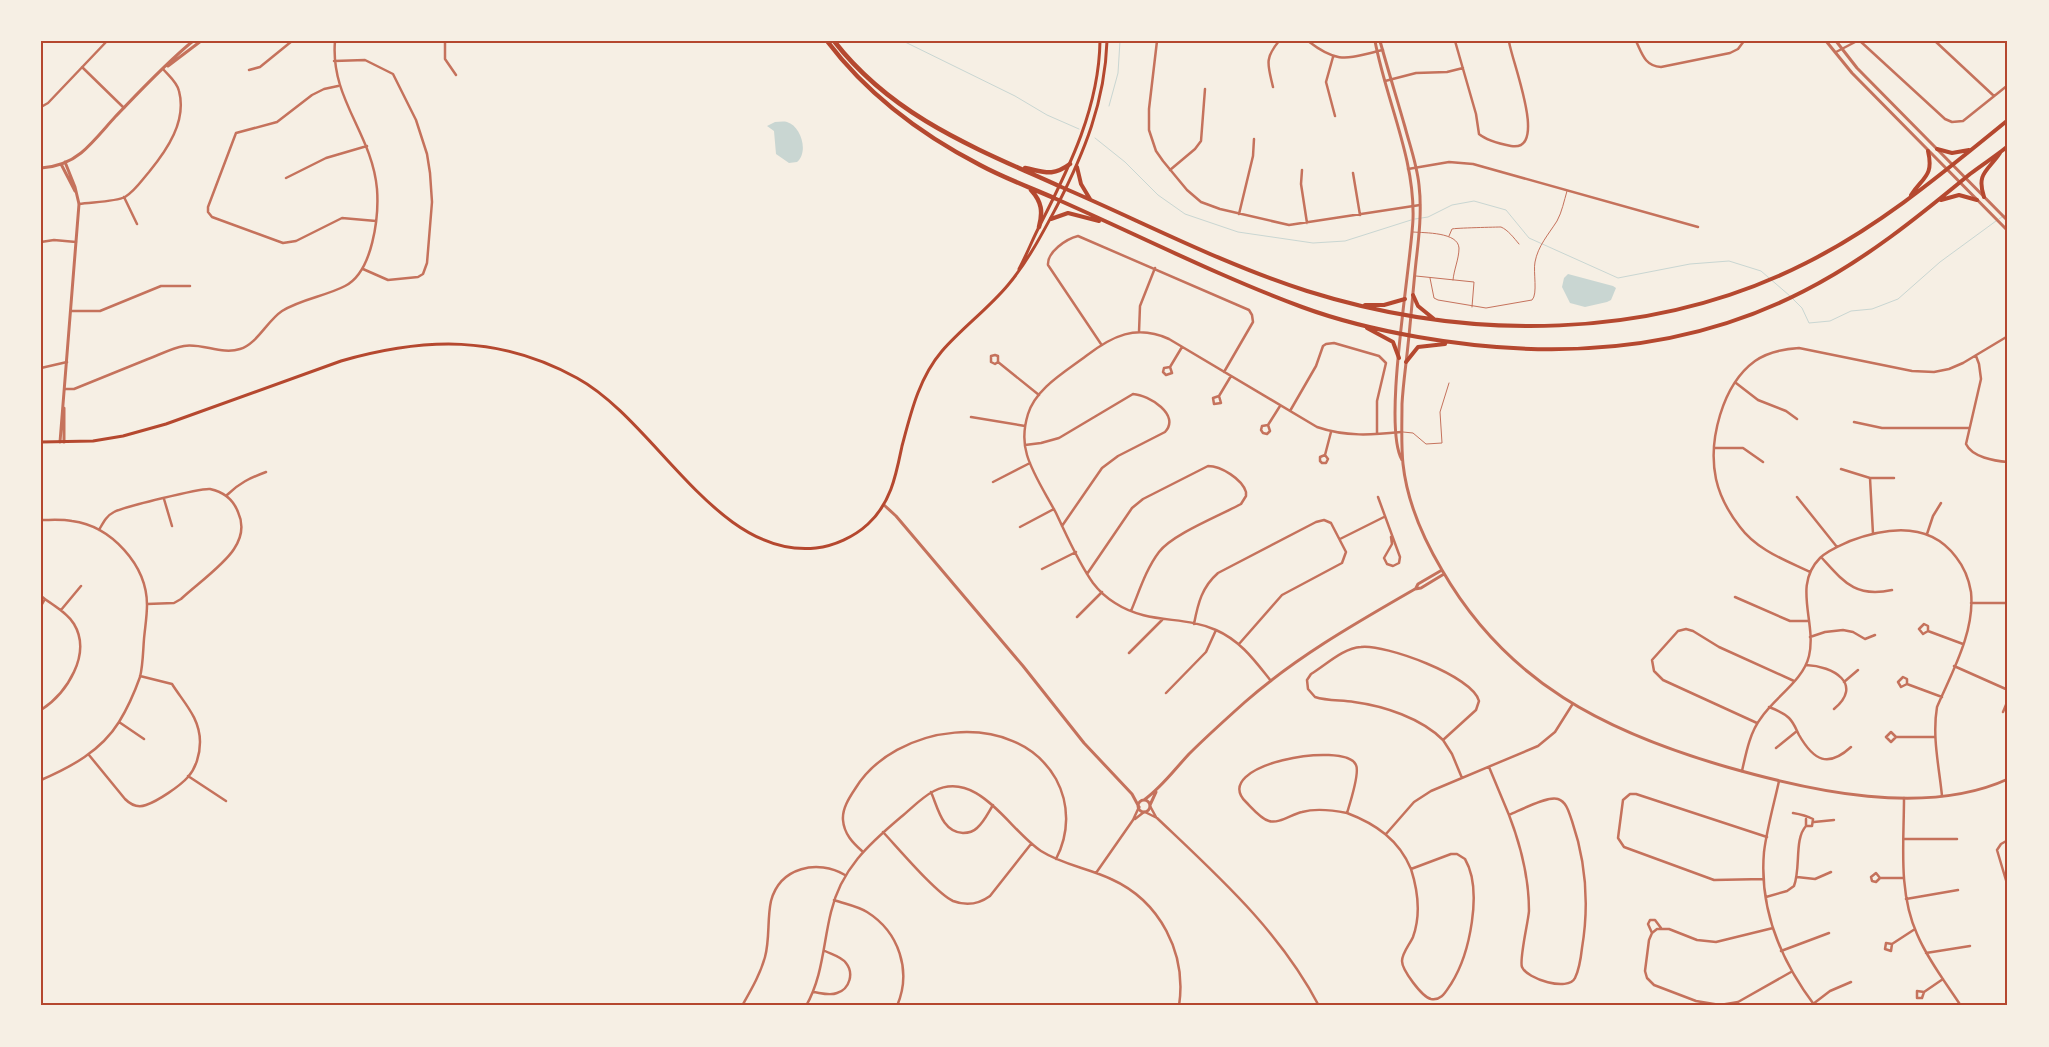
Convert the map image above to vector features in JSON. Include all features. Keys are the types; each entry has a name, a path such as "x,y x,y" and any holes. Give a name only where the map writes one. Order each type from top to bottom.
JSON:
{"highway":[{"path":"827,41 858,77 908,120 964,156 998,174 1302,307 1364,327 1447,343 1496,348 1549,350 1618,347 1684,336 1745,317 1804,291 1866,254 2008,146"},
{"path":"834,41 866,77 913,115 962,142 1237,264 1307,291 1360,305 1411,316 1485,325 1549,326 1652,316 1706,303 1758,285 1837,246 1908,199 2008,120"},
{"path":"1937,149 1952,153 1972,149"},
{"path":"1984,197 1981,184 1983,175 2003,150"},
{"path":"1908,199 1928,174 1931,165 1928,151"},
{"path":"1016,166 1051,173 1060,171 1070,164"},
{"path":"1077,167 1080,184 1092,200"},
{"path":"1029,187 1041,206 1042,214 1039,227"},
{"path":"1936,202 1959,195 1977,200"},
{"path":"1050,218 1059,214 1071,213 1108,222"},
{"path":"1413,294 1418,306 1436,320"},
{"path":"1360,305 1384,305 1406,299"},
{"path":"1364,327 1393,342 1399,358"},
{"path":"1406,362 1418,347 1447,343"}],"main road":[{"path":"41,442 62,442 123,436 166,424 341,360 368,353 429,344 472,344 497,347 532,357 580,379 606,397 630,419 715,508 736,525 765,541 785,548 806,549 823,547 854,534 875,517 884,505 894,482 914,403 928,371 946,346 993,303 1030,256 1077,167 1099,106 1106,67 1107,41"},
{"path":"1016,276 1060,186 1083,132 1096,81 1100,42"}],"street":[{"path":"41,107 48,103 107,41"},
{"path":"41,168 63,163 80,154 174,57 192,41 196,46"},
{"path":"165,68 172,65 201,41"},
{"path":"250,70 260,67 292,41"},
{"path":"65,389 74,389 183,346 231,351 244,348 281,312 347,285 363,269 376,221 378,205 377,188 372,160 367,146 339,86 334,61 335,41"},
{"path":"445,41 445,60 456,75"},
{"path":"1157,41 1148,125 1156,151 1187,190 1202,202 1220,209 1280,224 1307,223 1420,205"},
{"path":"1272,87 1268,58 1279,41"},
{"path":"1308,41 1333,57 1348,58 1383,50"},
{"path":"1375,41 1408,169 1413,206 1396,399 1396,433 1398,452 1402,460"},
{"path":"1380,41 1416,167 1420,205 1419,233 1402,401 1402,460 1408,488 1421,530 1444,574 1484,630 1516,662 1543,685 1572,705 1607,723 1688,754 1742,771 1850,793 1904,798 1942,796 1982,788 2008,779"},
{"path":"1455,41 1476,114 1479,134 1485,138 1512,146 1523,144 1526,139 1529,119 1509,41"},
{"path":"1636,41 1645,60 1654,66 1661,67 1730,53 1738,49 1744,41"},
{"path":"1826,41 1834,53 2008,231"},
{"path":"1836,41 1841,49 2008,221"},
{"path":"1834,53 1858,41 1944,119 1950,121 1963,121 2008,85"},
{"path":"1935,41 1994,96"},
{"path":"1333,57 1326,82 1335,116"},
{"path":"334,61 365,60 393,74 416,120 430,173 432,211 427,263 423,274 388,280 363,269"},
{"path":"82,67 124,108"},
{"path":"79,204 124,197 133,190 166,152 174,136 179,112 179,91 165,68"},
{"path":"1385,81 1416,73 1447,72 1463,68"},
{"path":"339,86 318,91 277,122 236,133 207,208 208,212 212,217 282,243 296,241 342,218 376,221"},
{"path":"1170,170 1192,152 1201,141 1205,89"},
{"path":"1239,214 1253,156 1254,139"},
{"path":"286,178 326,158 367,146"},
{"path":"1408,169 1449,162 1467,163 1698,227"},
{"path":"62,442 61,412 65,389 79,204 75,187 63,163"},
{"path":"1302,170 1301,184 1307,223"},
{"path":"1353,173 1360,215"},
{"path":"124,197 138,224"},
{"path":"1101,344 1050,270 1048,261 1049,256 1078,236 1245,307 1252,314 1253,322 1224,372"},
{"path":"41,242 54,240 76,242"},
{"path":"1140,332 1140,306 1155,268"},
{"path":"71,311 100,311 161,286 190,286"},
{"path":"1271,681 1240,644 1216,630 1130,612 1102,592 1087,574 1030,463 1025,445 1025,426 1030,410 1039,395 1101,344 1119,336 1140,332 1164,337 1317,427 1331,432 1353,435 1402,432"},
{"path":"1810,572 1763,548 1740,528 1720,493 1714,467 1714,448 1720,415 1736,383 1747,369 1758,360 1772,353 1788,349 1810,350 1923,372 1949,369 1976,356 2008,336"},
{"path":"1290,411 1316,366 1323,346 1334,343 1379,356 1386,363 1377,400 1377,434"},
{"path":"1170,367 1182,347"},
{"path":"1976,356 1981,378 1966,441 1972,452 2008,462"},
{"path":"41,368 67,362"},
{"path":"998,362 1039,395"},
{"path":"1219,396 1231,376"},
{"path":"1736,383 1758,400 1786,411 1797,419"},
{"path":"1025,445 1059,438 1133,394 1141,396 1163,409 1170,417 1169,426 1165,432 1118,456 1102,468 1062,526"},
{"path":"1268,425 1280,405"},
{"path":"971,417 1025,426"},
{"path":"1854,422 1882,428 1969,428"},
{"path":"1325,455 1331,432"},
{"path":"1714,448 1743,448 1763,462"},
{"path":"993,482 1030,463"},
{"path":"1087,574 1126,516 1143,499 1208,466 1216,467 1240,481 1246,492 1244,501 1241,504 1178,537 1162,549 1153,560 1130,612"},
{"path":"1841,469 1870,478 1894,478"},
{"path":"227,495 247,478 266,472"},
{"path":"1870,478 1873,534"},
{"path":"99,530 107,517 120,509 205,489 227,495 237,509 242,527 240,538 231,553 174,603 147,604"},
{"path":"1378,497 1391,537 1400,556 1399,563 1392,566 1387,564 1384,558 1392,544 1391,537"},
{"path":"1797,497 1837,547"},
{"path":"164,499 172,526"},
{"path":"1927,534 1933,516 1941,503"},
{"path":"884,505 896,516 1018,660 1084,742 1132,794 1139,807 1157,818"},
{"path":"1020,527 1054,509"},
{"path":"1340,539 1384,517"},
{"path":"41,520 72,521 99,530 116,542 131,558 142,576 147,604 140,676 120,722 89,755 65,770 41,780"},
{"path":"1194,624 1199,600 1205,587 1211,579 1227,567 1320,520 1331,524 1346,552 1342,563 1282,596 1240,644"},
{"path":"1742,771 1750,741 1758,723 1769,707 1806,665 1810,648 1806,588 1810,572 1821,557 1837,547 1873,534 1908,531 1927,534 1945,544 1958,560 1969,582 1971,603 1969,623 1936,718 1935,737 1942,796"},
{"path":"1042,569 1076,552"},
{"path":"1821,557 1843,581 1854,589 1880,593 1892,590"},
{"path":"1096,873 1133,820 1140,802 1156,791 1217,726 1271,681 1325,642 1442,570"},
{"path":"1415,588 1421,588 1444,574"},
{"path":"60,610 80,586"},
{"path":"1077,617 1102,592"},
{"path":"41,596 73,622 81,644 75,670 64,692 41,710"},
{"path":"1735,597 1790,621 1809,621"},
{"path":"41,606 45,599"},
{"path":"1971,603 2008,603"},
{"path":"1129,653 1162,620"},
{"path":"1758,723 1663,680 1652,667 1655,656 1678,631 1689,629 1719,647 1794,680"},
{"path":"1166,693 1206,652 1216,630"},
{"path":"1810,637 1834,630 1848,631 1865,639 1874,635"},
{"path":"1928,631 1963,644"},
{"path":"1443,740 1476,710 1479,701 1473,689 1430,665 1392,652 1361,646 1347,651 1312,674 1307,680 1308,689 1315,697 1357,702 1392,711 1418,722 1443,740 1452,754 1462,778"},
{"path":"1806,665 1828,669 1837,674 1844,682 1845,698 1834,710"},
{"path":"1954,666 2008,690"},
{"path":"1844,682 1858,670"},
{"path":"89,755 125,800 138,806 146,805 176,788 188,776 199,754 199,731 194,716 172,684 140,676"},
{"path":"1907,684 1942,697"},
{"path":"2003,712 2008,700"},
{"path":"1386,834 1422,796 1533,749 1547,740 1558,728 1572,705"},
{"path":"1769,707 1789,718 1811,750 1825,760 1837,757 1850,746"},
{"path":"120,722 144,739"},
{"path":"1776,748 1797,731"},
{"path":"862,851 848,837 843,818 844,810 864,776 884,758 908,743 930,736 961,732 984,734 1015,743 1033,754 1052,773 1060,786 1066,815 1064,838 1056,859"},
{"path":"1896,737 1935,737"},
{"path":"1347,813 1358,770 1354,761 1345,756 1312,755 1280,760 1246,776 1239,784 1239,792 1243,799 1270,822 1276,822 1290,815 1315,810 1347,813 1368,821 1386,834 1401,850 1412,869 1417,890 1418,910 1415,930 1403,957 1403,966 1422,993 1431,999 1435,999 1444,995 1454,979 1467,948 1473,915 1471,881 1467,862 1462,856 1457,854 1451,854 1412,869"},
{"path":"1489,767 1520,847 1528,884 1528,922 1521,960 1522,967 1531,975 1558,985 1568,984 1576,977 1580,960 1586,902 1580,849 1567,807 1560,800 1552,798 1508,815"},
{"path":"188,776 226,801"},
{"path":"1779,780 1766,837 1764,879 1772,928 1791,972 1814,1005 1830,991 1851,982"},
{"path":"806,1006 820,971 834,900 845,875 862,851 883,832 931,792 950,786 968,788 983,796 1031,844 1056,859 1096,873 1120,884 1144,900 1159,918 1167,932 1176,956 1180,985 1179,1006"},
{"path":"1133,820 1149,810 1156,791"},
{"path":"931,792 943,821 948,828 957,832 975,830 993,806"},
{"path":"1132,794 1148,801 1157,818 1257,917 1293,964 1319,1006"},
{"path":"1764,879 1726,881 1706,878 1624,846 1618,838 1623,800 1630,794 1636,794 1766,837"},
{"path":"1904,798 1904,878 1906,899 1915,930 1926,953 1961,1006"},
{"path":"1793,813 1800,814 1806,819 1811,818 1814,822"},
{"path":"1806,819 1806,826"},
{"path":"1766,897 1791,889 1795,884 1802,830 1806,826 1810,827 1814,822 1834,820"},
{"path":"883,832 943,894 956,902 967,904 982,902 990,896 1031,844"},
{"path":"1904,839 1956,839"},
{"path":"2008,840 2001,844 1997,850 2008,887"},
{"path":"742,1006 758,977 763,962 768,939 771,903 775,892 782,882 796,870 816,866 836,870 845,875"},
{"path":"1797,877 1815,879 1831,872"},
{"path":"1880,878 1904,878"},
{"path":"1906,899 1958,890"},
{"path":"834,900 865,911 880,922 892,936 900,952 904,974 904,984 897,1006"},
{"path":"1652,933 1648,924 1650,920 1655,920 1661,928"},
{"path":"1772,928 1716,942 1697,940 1669,929 1661,928 1652,933 1649,940 1645,972 1648,980 1706,1004 1720,1005 1738,1002 1791,972"},
{"path":"1892,944 1915,930"},
{"path":"1781,950 1829,933"},
{"path":"1926,953 1970,946"},
{"path":"813,992 838,993 846,987 849,981 850,973 846,963 824,950"},
{"path":"1924,992 1944,979"}],"lane":[{"path":"1430,278 1434,298 1472,307 1486,308 1529,302 1534,298 1534,270 1540,247 1557,221 1567,191"},
{"path":"1448,236 1452,229 1456,227 1499,227 1519,244"},
{"path":"1412,232 1448,236 1456,241 1459,247 1453,280"},
{"path":"1415,276 1474,282 1472,307"},
{"path":"1402,432 1413,433 1426,444 1442,443 1440,412 1449,384"}],"shaded area":[{"path":"775,122 792,124 799,134 803,146 801,158 797,162 789,163 776,154 774,131 767,126"},
{"path":"1568,274 1613,286 1616,288 1611,300 1585,307 1570,303 1562,287 1564,278"}],"waterway":[{"path":"903,41 1015,96 1047,115 1079,129"},
{"path":"1109,106 1118,73 1120,41"},
{"path":"1095,138 1125,162 1158,195 1185,214 1238,232 1313,243 1345,241 1411,220"},
{"path":"1415,219 1428,217 1452,205 1474,201 1506,210 1529,238 1618,278 1690,264 1729,261 1761,271 1790,296"},
{"path":"1999,219 2008,213"},
{"path":"1793,299 1802,308 1809,323 1830,321 1851,311 1872,309 1898,299 1940,262 1996,221"}]}
